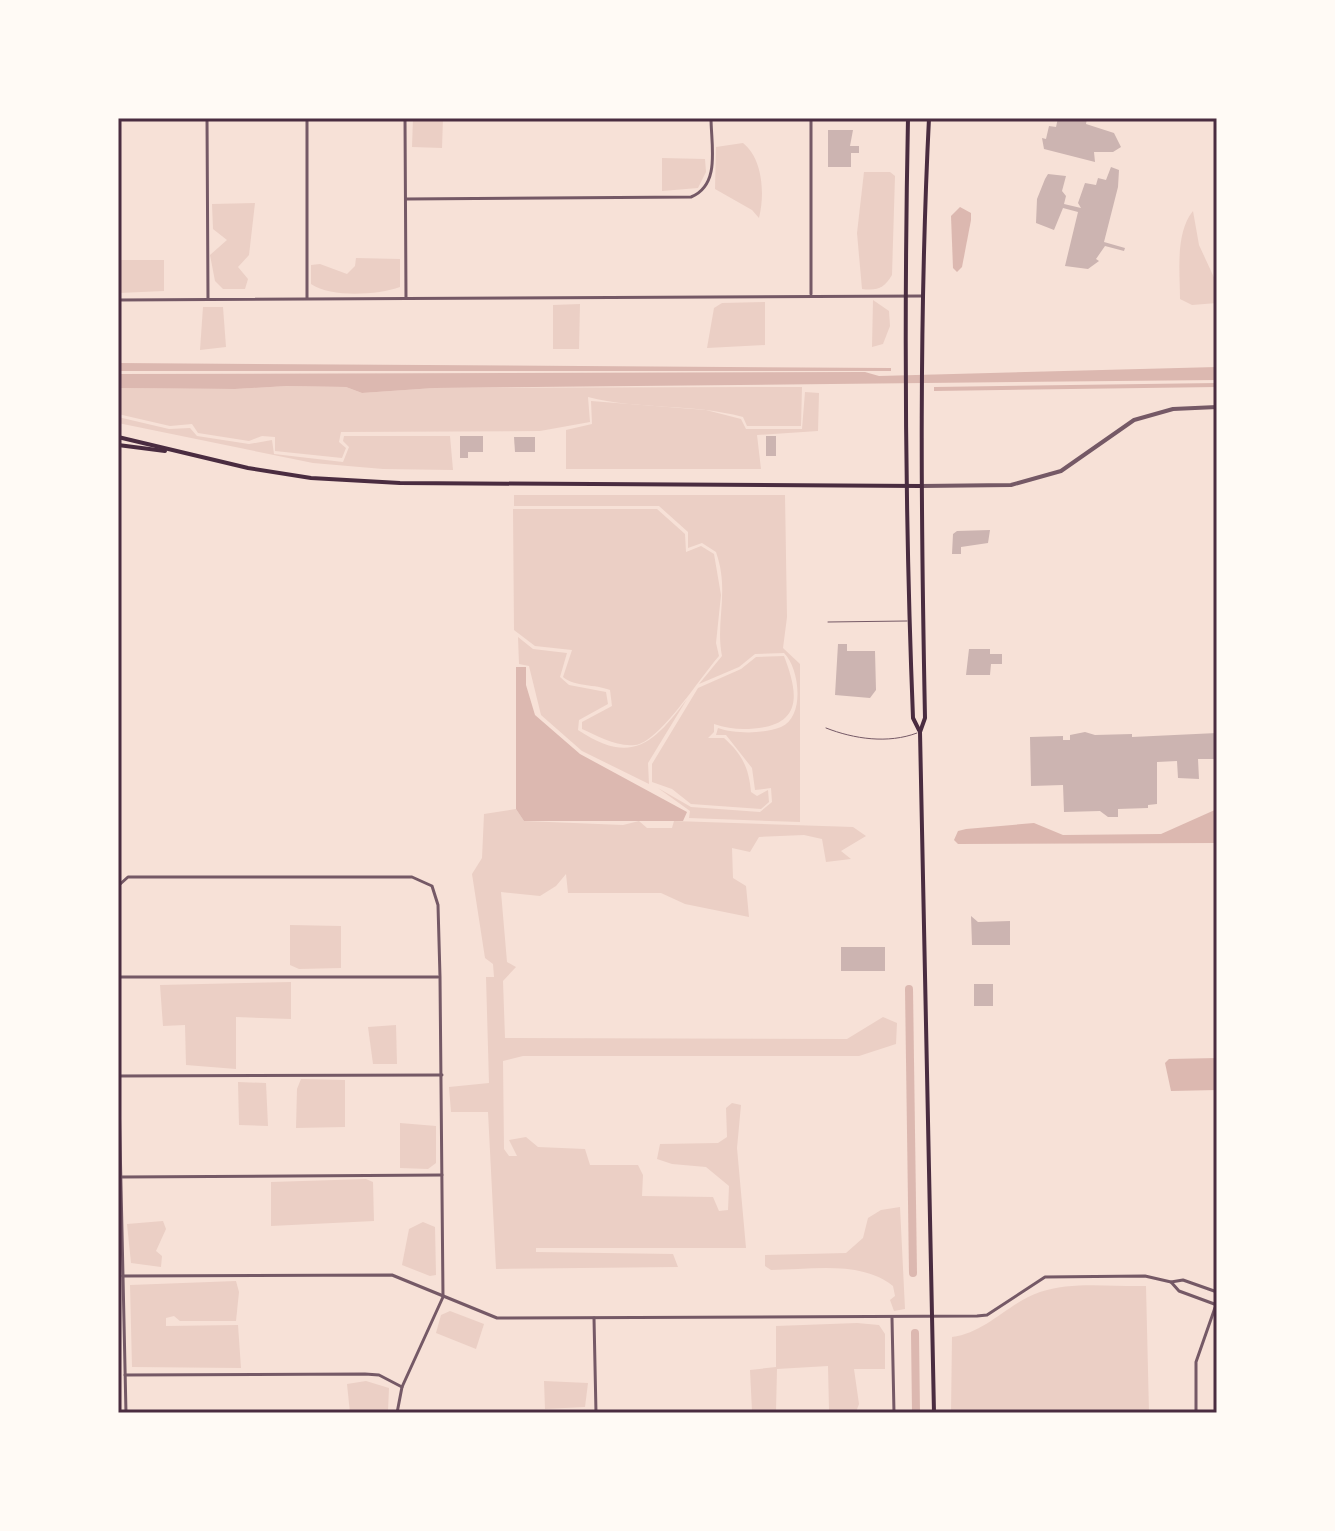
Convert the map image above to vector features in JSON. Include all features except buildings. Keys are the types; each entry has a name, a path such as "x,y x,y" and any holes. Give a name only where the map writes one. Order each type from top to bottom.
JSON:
{"main road":[{"path":"908,118 904,296 907,486 913,718 920,732"},
{"path":"929,118 922,296 925,718 920,732 934,1413"},
{"path":"118,437 311,478 400,483 921,486"},
{"path":"118,445 188,453"}],"street":[{"path":"207,118 208,300"},
{"path":"307,118 307,299"},
{"path":"405,118 406,298"},
{"path":"406,199 691,197 703,192 711,182 711,118"},
{"path":"811,118 811,295"},
{"path":"118,300 922,296"},
{"path":"921,486 1011,485 1061,471 1134,420 1173,409 1217,407"},
{"path":"118,885 128,877 412,877 432,886 438,905 440,977 443,1297 402,1387 397,1413"},
{"path":"118,977 440,977"},
{"path":"118,1050 126,1413"},
{"path":"118,1076 442,1075"},
{"path":"121,1177 443,1175"},
{"path":"123,1276 382,1274 398,1276 497,1318 892,1318 987,1315 1045,1277 1145,1276 1171,1282 1183,1280 1217,1292"},
{"path":"1171,1282 1179,1291 1217,1304 1196,1362 1196,1413"},
{"path":"594,1318 596,1413"},
{"path":"892,1318 894,1413"},
{"path":"125,1375 365,1374 379,1375 402,1387"}],"lane":[{"path":"828,622 910,621"},
{"path":"826,728 850,737 902,739 920,732"}],"shaded area":[{"path":"413,118 443,118 442,148 412,147"},
{"path":"743,143 755,158 761,178 759,218 752,210 715,189 716,147"},
{"path":"662,158 705,159 706,172 698,188 662,191"},
{"path":"864,172 890,172 895,176 892,275 883,286 872,289 862,289 857,233"},
{"path":"255,203 249,255 238,267 248,279 245,289 223,289 215,281 210,255 227,240 213,229 212,204"},
{"path":"960,207 971,213 971,220 962,267 957,272 953,268 951,216"},
{"path":"1193,211 1199,245 1217,284 1217,303 1192,305 1180,299 1181,241"},
{"path":"356,258 400,259 400,287 355,294 331,292 311,284 311,265 320,264 347,274 355,266"},
{"path":"118,260 164,260 164,291 119,293"},
{"path":"873,300 889,311 890,326 883,344 872,347"},
{"path":"765,302 765,345 707,348 714,308 722,303"},
{"path":"580,304 579,349 553,349 553,305"},
{"path":"203,307 223,307 226,347 200,350"},
{"path":"118,363 891,368 891,371 118,371"},
{"path":"1217,367 1217,380 434,388 362,393 346,387 118,388 118,374 865,372 879,376"},
{"path":"1217,383 1217,387 934,391 934,387"},
{"path":"346,387 362,393 434,388 802,387 801,426 747,426 743,417 723,413 626,404 588,397 590,422 540,431 341,432 339,442 346,448 342,458 275,451 275,437 262,436 249,441 198,433 192,424 170,426 118,414 118,388"},
{"path":"805,392 819,393 818,431 757,435 761,469 566,469 566,430 592,424 591,401 706,410 741,419 746,429 802,429"},
{"path":"118,417 169,429 190,428 197,436 249,444 272,440 274,454 343,462 349,447 343,441 344,436 450,436 453,470 383,469 313,463 118,423"},
{"path":"514,495 785,495 787,617 783,648 800,664 800,822 689,818 690,811 658,788 691,807 760,812 772,802 771,788 755,790 752,768 726,735 716,735 718,728 750,732 781,727 789,721 797,702 796,680 784,653 755,654 739,667 699,684 722,656 722,580 716,552 702,543 688,548 688,532 659,506 514,506"},
{"path":"513,509 657,509 685,534 686,552 701,546 714,554 721,595 716,643 719,656 667,721 645,741 635,745 621,744 582,729 582,722 612,706 610,690 579,684 563,677 572,650 535,646 514,630"},
{"path":"518,637 533,649 567,653 560,677 569,685 606,692 608,704 579,720 578,730 613,747 628,748 652,738 687,699 648,763 649,784 582,751 541,715 529,666 519,664"},
{"path":"784,656 794,699 786,717 778,723 752,729 714,724 714,732 708,738 724,738 730,744 744,762 751,792 757,796 768,790 769,802 761,809 691,804 672,789 652,782 652,764 698,688 741,669 756,657"},
{"path":"516,667 526,667 526,685 535,715 580,754 687,812 683,821 524,821 516,809"},
{"path":"516,809 524,821 623,825 639,821 647,828 672,828 674,821 853,827 866,836 841,851 851,859 826,862 822,839 804,835 759,837 750,852 732,848 733,878 746,886 749,917 685,904 661,893 568,893 566,874 556,886 540,896 501,892 507,962 516,967 503,981 505,1038 847,1039 883,1017 897,1023 896,1044 859,1056 523,1056 503,1061 504,1149 509,1156 517,1156 509,1140 526,1137 538,1147 585,1149 590,1165 638,1165 643,1175 642,1196 713,1197 719,1211 728,1210 729,1186 706,1167 672,1164 657,1159 660,1144 718,1143 727,1137 726,1108 732,1103 741,1105 737,1148 746,1248 536,1248 536,1252 673,1254 678,1267 496,1269 488,1112 451,1112 449,1087 489,1083 486,977 494,977 493,964 485,958 472,874 482,858 484,814"},
{"path":"1217,809 1217,843 958,844 954,840 958,831 966,829 1034,823 1063,835 1161,834"},
{"path":"290,925 341,926 341,968 299,969 290,965"},
{"path":"291,982 291,1019 236,1017 236,1069 186,1065 185,1025 163,1026 160,985"},
{"path":"396,1025 397,1064 373,1064 368,1027"},
{"path":"1217,1058 1217,1090 1171,1091 1165,1063 1169,1059"},
{"path":"301,1079 345,1080 345,1127 296,1128 297,1089"},
{"path":"238,1082 266,1083 268,1126 239,1125"},
{"path":"400,1123 436,1126 436,1163 428,1169 400,1168"},
{"path":"366,1179 373,1182 374,1221 271,1226 271,1182"},
{"path":"900,1207 905,1309 894,1311 890,1300 895,1296 893,1286 866,1273 835,1268 771,1270 765,1266 765,1255 846,1253 863,1238 868,1218 881,1210"},
{"path":"163,1221 166,1229 156,1251 162,1256 161,1267 131,1263 127,1224"},
{"path":"423,1222 435,1227 436,1275 430,1276 402,1265 409,1229"},
{"path":"236,1281 239,1292 236,1321 180,1321 174,1316 166,1318 166,1326 238,1325 241,1368 132,1367 130,1285"},
{"path":"1079,1286 1146,1286 1149,1413 951,1413 952,1337 976,1330 1040,1292"},
{"path":"450,1311 484,1324 476,1349 436,1333 441,1315"},
{"path":"879,1325 885,1334 885,1369 854,1369 859,1404 856,1412 829,1410 828,1366 777,1369 776,1411 752,1411 750,1370 776,1367 776,1326"},
{"path":"366,1381 389,1388 388,1411 350,1413 347,1384"},
{"path":"544,1381 588,1383 585,1407 545,1409"}],"waterway":[{"path":"909,989 913,1273"},
{"path":"915,1333 916,1413"}]}
